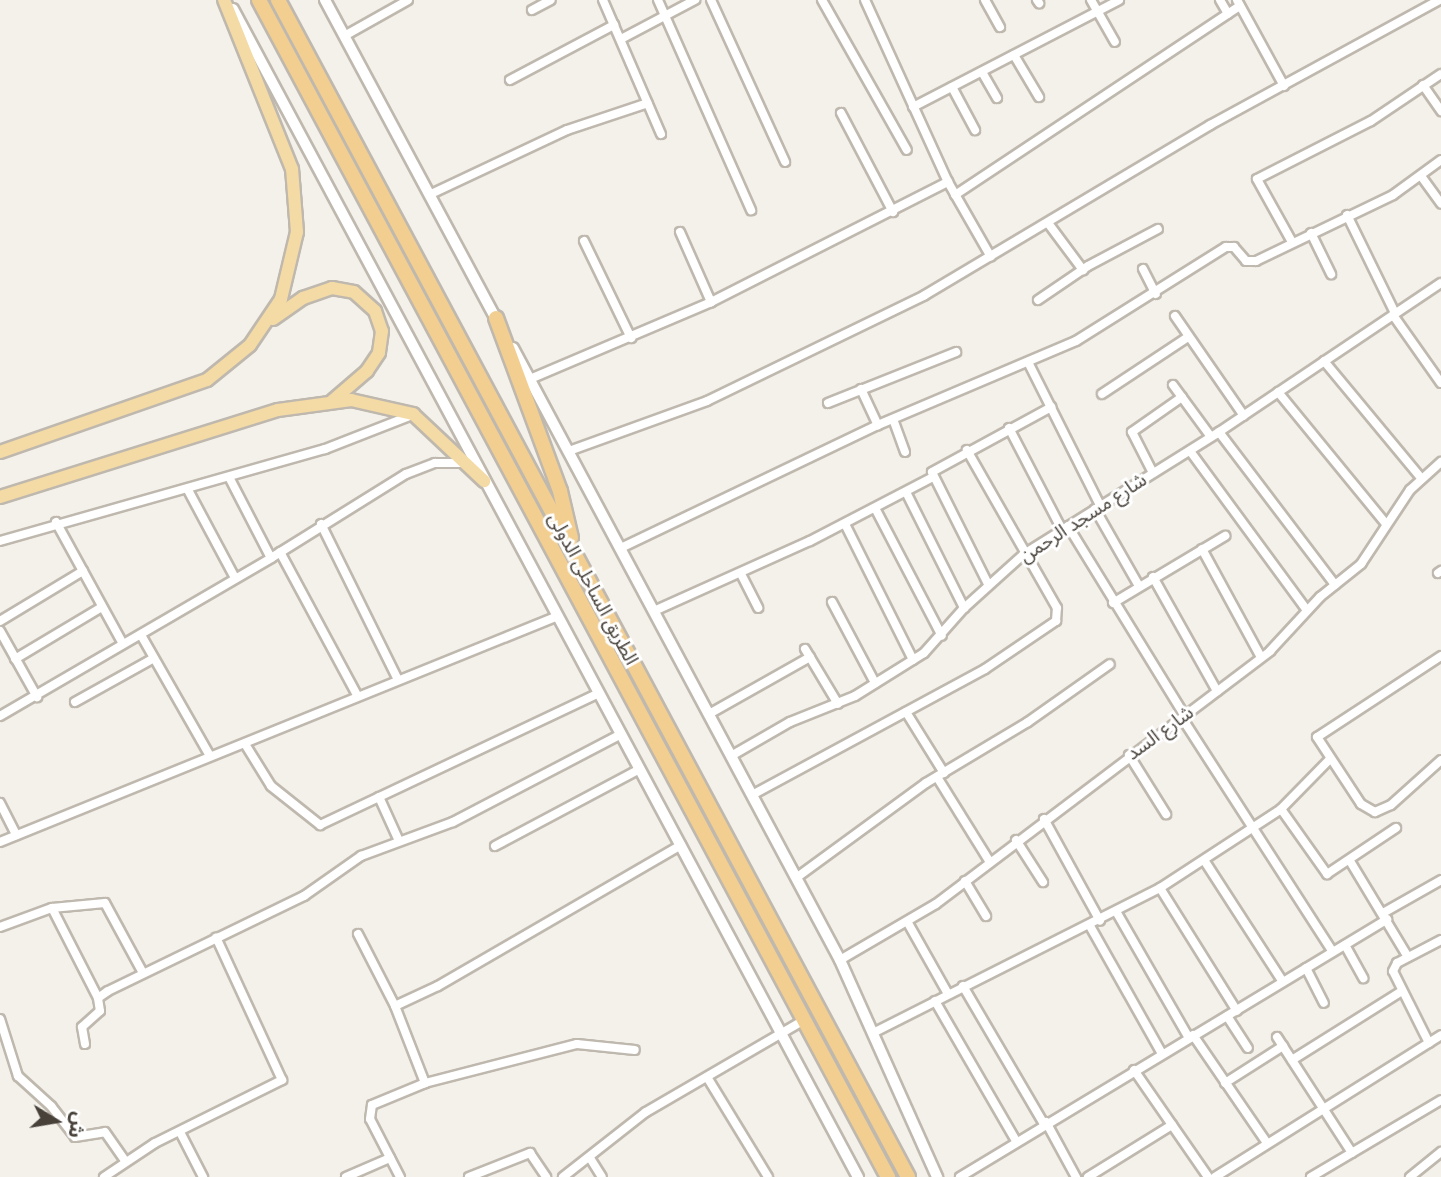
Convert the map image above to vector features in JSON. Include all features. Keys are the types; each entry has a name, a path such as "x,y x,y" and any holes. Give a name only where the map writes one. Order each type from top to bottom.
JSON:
{"highway":[{"name":"الطريق الساحلى الدولى","path":"259,0 888,1177"},
{"name":"الطريق الساحلى الدولى","path":"278,0 908,1177"},
{"path":"496,318 560,491 574,553"}],"main road":[{"path":"226,0 288,155 296,198 296,240 288,281 263,328"},
{"path":"0,452 206,380 237,358 263,328 294,303 332,288 354,292 371,305 382,331 379,353 332,401"},
{"path":"0,497 278,410 332,401 371,402 413,414 469,463 484,481"}],"street":[{"path":"226,0 859,1177"},
{"path":"325,0 840,960 937,1177"},
{"path":"346,35 408,0"},
{"path":"532,10 551,0"},
{"path":"603,0 661,134"},
{"path":"658,0 751,210"},
{"path":"621,39 695,0"},
{"path":"710,0 785,162"},
{"path":"822,0 907,149"},
{"path":"865,0 948,182 991,257"},
{"path":"985,0 1000,27"},
{"path":"1091,0 1115,42"},
{"path":"913,107 1119,0"},
{"path":"1220,0 1227,14"},
{"path":"569,451 716,397 925,295 1284,86 1439,0"},
{"path":"955,195 1227,14 1238,3 1284,86"},
{"path":"510,80 614,25"},
{"path":"1014,55 1039,97"},
{"path":"982,72 997,98"},
{"path":"1292,242 1257,179 1371,121 1441,74"},
{"path":"1423,85 1441,111"},
{"path":"952,87 975,130"},
{"path":"431,194 567,130 648,103"},
{"path":"841,113 893,212"},
{"path":"621,548 878,425 1096,331 1226,247 1253,262 1346,215 1393,195 1441,160"},
{"path":"1421,176 1441,204"},
{"path":"530,379 711,302 948,182"},
{"path":"1346,215 1394,314 1441,383"},
{"path":"1048,223 1083,270"},
{"path":"1038,300 1083,270 1158,229"},
{"path":"680,232 711,302"},
{"path":"1311,233 1331,274"},
{"path":"584,241 631,338"},
{"path":"1143,269 1156,294"},
{"name":"شارع مسجد الرحمن","path":"731,755 783,725 838,704 913,660 942,636 988,584 1024,554 1244,416 1441,282"},
{"path":"1175,316 1244,416"},
{"path":"1102,394 1188,337"},
{"path":"828,402 956,352"},
{"path":"1324,361 1421,478"},
{"path":"1028,362 1139,586"},
{"path":"1173,385 1210,438"},
{"path":"861,388 878,425"},
{"path":"1278,393 1386,524"},
{"path":"1153,473 1132,432 1182,397"},
{"path":"988,584 933,477 934,469 1051,407"},
{"path":"0,541 56,522 188,490 325,449 413,414"},
{"path":"892,419 905,452"},
{"path":"1009,428 1065,528 1333,952"},
{"path":"1219,432 1335,585"},
{"path":"752,796 985,669 1056,621 1057,608 967,450"},
{"path":"1190,451 1307,610"},
{"name":"شارع السد","path":"840,960 908,923 1261,657 1307,610 1361,564 1386,524 1421,478 1441,462"},
{"path":"0,716 37,697 271,558 321,524 412,471 435,463 469,463"},
{"path":"229,477 271,558"},
{"path":"654,611 741,574 845,524 933,477"},
{"path":"188,490 235,578"},
{"path":"906,492 964,608"},
{"path":"875,508 942,636"},
{"path":"56,522 123,644"},
{"path":"321,524 397,678"},
{"path":"845,524 913,660"},
{"path":"1113,603 1225,536"},
{"path":"1202,548 1261,657"},
{"path":"280,552 357,695"},
{"path":"0,621 83,571"},
{"path":"741,574 758,608"},
{"path":"1153,577 1217,691"},
{"path":"832,602 875,683"},
{"path":"15,659 102,607"},
{"path":"0,842 244,744 397,678 558,616"},
{"path":"0,631 37,697"},
{"path":"141,635 210,756"},
{"path":"805,649 838,704"},
{"path":"1441,656 1321,731 1317,741 1361,804 1376,812 1391,805 1441,760"},
{"path":"709,714 810,657"},
{"path":"75,702 154,658"},
{"path":"796,878 941,775 1028,722 1110,664"},
{"path":"244,744 271,786 316,824 599,693"},
{"path":"906,712 990,862"},
{"path":"98,998 143,973 320,887 361,856 453,822 621,734"},
{"path":"1129,755 1166,814"},
{"path":"873,1033 963,986 1117,913 1160,888 1281,809 1330,760"},
{"path":"495,846 640,769"},
{"path":"379,797 399,841"},
{"path":"0,803 16,835"},
{"path":"1281,809 1325,873 1350,860 1396,828"},
{"path":"1044,819 1100,921"},
{"path":"1016,840 1042,882"},
{"path":"395,1006 438,986 681,845"},
{"path":"1204,860 1283,982"},
{"path":"1350,860 1408,957"},
{"path":"960,1177 1045,1123 1333,952 1441,880"},
{"path":"965,881 986,916"},
{"path":"1160,888 1237,1011"},
{"path":"0,927 52,908 108,905 143,973"},
{"path":"52,908 98,998 101,1009 82,1027 85,1044"},
{"path":"1117,913 1191,1036 1267,1143"},
{"path":"908,923 947,994"},
{"path":"1090,926 1162,1054"},
{"path":"358,934 395,1006 425,1083"},
{"path":"104,1177 125,1161 282,1080 216,937"},
{"path":"1429,1043 1393,971 1408,957 1441,940"},
{"path":"1345,944 1363,978"},
{"path":"1307,968 1324,1003"},
{"path":"963,986 1076,1177"},
{"path":"1292,1060 1402,991"},
{"path":"935,1001 1016,1141"},
{"path":"1227,1016 1248,1048"},
{"path":"0,1019 3,1036 18,1076 51,1106 75,1137 106,1132 125,1161"},
{"path":"563,1177 590,1158 630,1122 804,1020"},
{"path":"1215,1177 1441,1035"},
{"path":"1277,1037 1352,1153"},
{"path":"400,1177 370,1119 369,1108 425,1083 577,1044 635,1050"},
{"path":"1225,1083 1283,1046"},
{"path":"1135,1070 1208,1177"},
{"path":"707,1077 768,1177"},
{"path":"1311,1177 1441,1100"},
{"path":"1088,1177 1172,1125"},
{"path":"180,1132 204,1177"},
{"path":"469,1177 530,1153 546,1177"},
{"path":"1410,1177 1439,1156"},
{"path":"346,1177 390,1158"},
{"path":"590,1158 602,1177"}]}
